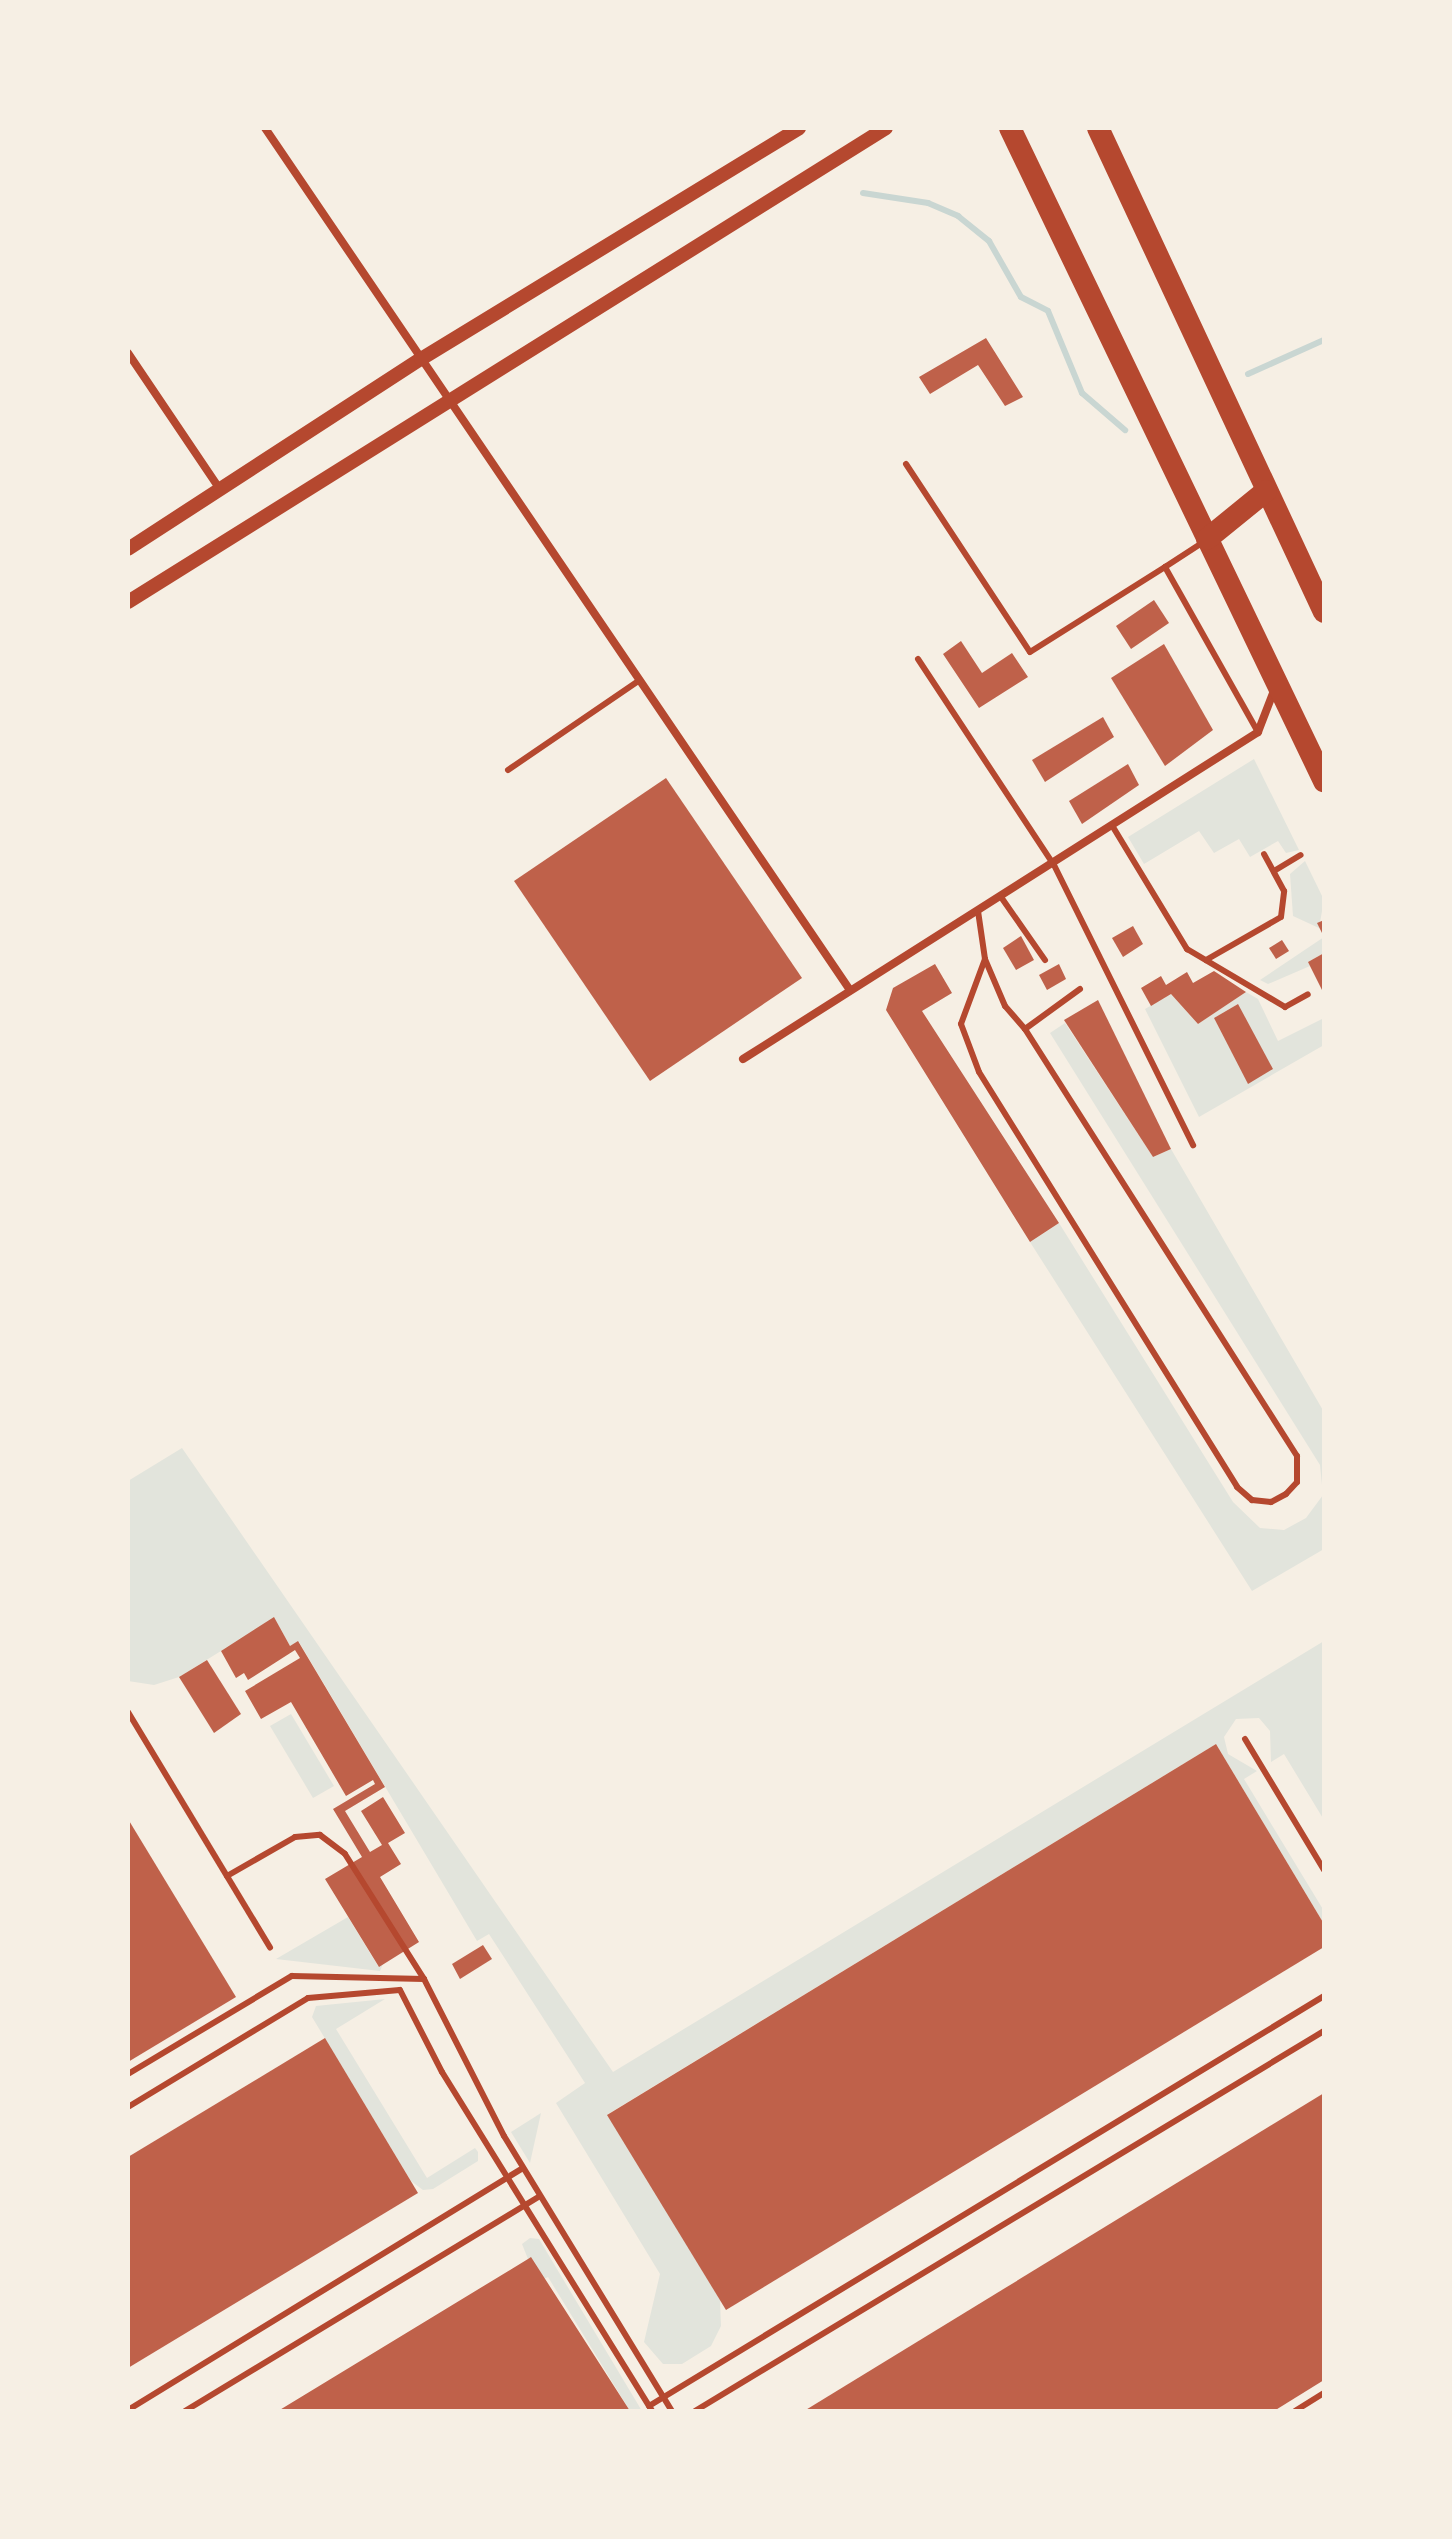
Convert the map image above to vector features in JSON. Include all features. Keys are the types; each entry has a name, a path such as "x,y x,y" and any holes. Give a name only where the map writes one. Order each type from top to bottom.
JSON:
{"highway":[{"path":"1010,128 1324,781"},
{"path":"1098,128 1324,612"},
{"path":"1207,539 1266,491"}],"street":[{"path":"265,128 850,990"},
{"path":"128,549 222,492 421,359 799,128"},
{"path":"128,602 886,128"},
{"path":"128,353 222,492"},
{"path":"743,1059 1054,865 1258,732 1278,680"}],"lane":[{"path":"906,464 1030,652 1207,539"},
{"path":"1165,567 1258,732"},
{"path":"918,659 1054,865 1193,1145"},
{"path":"508,770 640,680"},
{"path":"1113,827 1187,949 1285,1007 1308,994"},
{"path":"1206,960 1281,917 1284,891 1264,854"},
{"path":"1274,871 1301,855"},
{"path":"1001,897 1045,960"},
{"path":"978,911 985,959 1005,1006 1025,1029 1297,1456 1297,1482 1286,1494 1261,1501 1237,1487 979,1072 961,1024 985,959"},
{"path":"1025,1029 1080,989"},
{"path":"128,1712 270,1947"},
{"path":"1245,1739 1324,1870"},
{"path":"227,1876 295,1837 320,1835 345,1854 424,1979 523,2168 672,2411"},
{"path":"128,2074 292,1976 424,1979"},
{"path":"128,2107 308,1998 400,1990 442,2072 650,2409 664,2397 1324,1996"},
{"path":"695,2411 1324,2031"},
{"path":"128,2410 523,2168"},
{"path":"185,2411 540,2196"},
{"path":"1295,2411 1324,2393"}],"shaded area":[{"path":"1254,759 1299,850 1286,853 1278,841 1250,857 1239,839 1214,853 1199,831 1144,864 1128,837"},
{"path":"1305,861 1324,900 1319,928 1293,916 1290,874"},
{"path":"1324,937 1324,953 1308,962 1310,966 1268,984 1260,980"},
{"path":"1246,992 1258,999 1278,1041 1324,1018 1324,1045 1199,1117 1145,1009 1171,994 1198,1024","holes":["1238,1004 1248,1083 1214,1018"]},
{"path":"1065,1023 1153,1157 1171,1149 1324,1412 1324,1549 1252,1591 1030,1242 1059,1223 1233,1502 1260,1528 1284,1530 1306,1518 1323,1495 1320,1465 1050,1033"},
{"path":"182,1448 613,2072 1324,1641 1324,1820 1284,1754 1271,1762 1270,1731 1259,1718 1236,1719 1224,1737 1228,1754 1257,1771 1244,1779 1324,1911 1324,1924 1216,1744 608,2114 720,2300 721,2326 711,2346 682,2364 663,2364 644,2342 660,2274 556,2103 585,2083 489,1934 477,1941 299,1642 290,1646 274,1618 179,1677 154,1685 128,1681 128,1481"},
{"path":"291,1714 334,1786 313,1798 270,1726"},
{"path":"348,1917 378,1966 383,1964 380,1971 276,1959"},
{"path":"385,1999 336,2029 427,2178 475,2148 478,2152 478,2161 433,2189 423,2190 411,2181 312,2017 316,2006"},
{"path":"541,2113 530,2163 511,2132"},
{"path":"530,2238 539,2239 642,2411 630,2411 548,2277 544,2279 528,2259 522,2244"}],"building":[{"path":"986,338 1023,397 1005,406 978,365 930,394 919,377"},
{"path":"1154,600 1169,623 1131,649 1116,626"},
{"path":"961,641 982,673 1012,653 1028,677 979,708 943,654"},
{"path":"1164,644 1213,730 1165,766 1111,678"},
{"path":"1103,717 1114,737 1045,782 1032,760"},
{"path":"1128,764 1139,785 1082,824 1069,801"},
{"path":"666,778 802,978 650,1081 514,881"},
{"path":"1324,920 1324,937 1317,923"},
{"path":"1133,926 1143,944 1123,957 1112,938"},
{"path":"1021,936 1034,960 1016,970 1003,948"},
{"path":"1282,940 1289,951 1276,959 1269,948"},
{"path":"1324,953 1324,994 1308,962"},
{"path":"935,964 952,993 922,1011 1059,1223 1030,1242 886,1010 893,988"},
{"path":"1059,964 1066,979 1047,990 1039,975"},
{"path":"1214,971 1246,992 1198,1024 1171,994 1151,1006 1141,988 1161,976 1166,985 1187,972 1193,983"},
{"path":"1098,1000 1171,1149 1153,1157 1064,1020"},
{"path":"1238,1004 1273,1069 1248,1084 1214,1018"},
{"path":"274,1617 290,1646 298,1641 385,1787 345,1811 370,1852 382,1845 361,1811 383,1797 405,1833 388,1843 401,1864 380,1877 419,1942 379,1967 325,1879 362,1857 333,1809 375,1784 373,1780 346,1796 291,1702 261,1719 245,1691 300,1658 295,1650 248,1680 244,1673 236,1678 221,1651"},
{"path":"207,1660 241,1714 214,1733 179,1677"},
{"path":"1216,1744 1324,1924 1324,1947 726,2310 607,2115"},
{"path":"128,1819 236,1997 128,2062"},
{"path":"483,1945 492,1959 460,1979 452,1964"},
{"path":"325,2038 418,2193 128,2368 128,2157"},
{"path":"1324,2093 1324,2380 1274,2411 804,2411"},
{"path":"531,2257 630,2411 278,2411 528,2259"}],"waterway":[{"path":"863,193 928,203 958,216 989,241 1021,297 1048,311 1082,393 1125,430"},
{"path":"1248,374 1324,340"}]}
